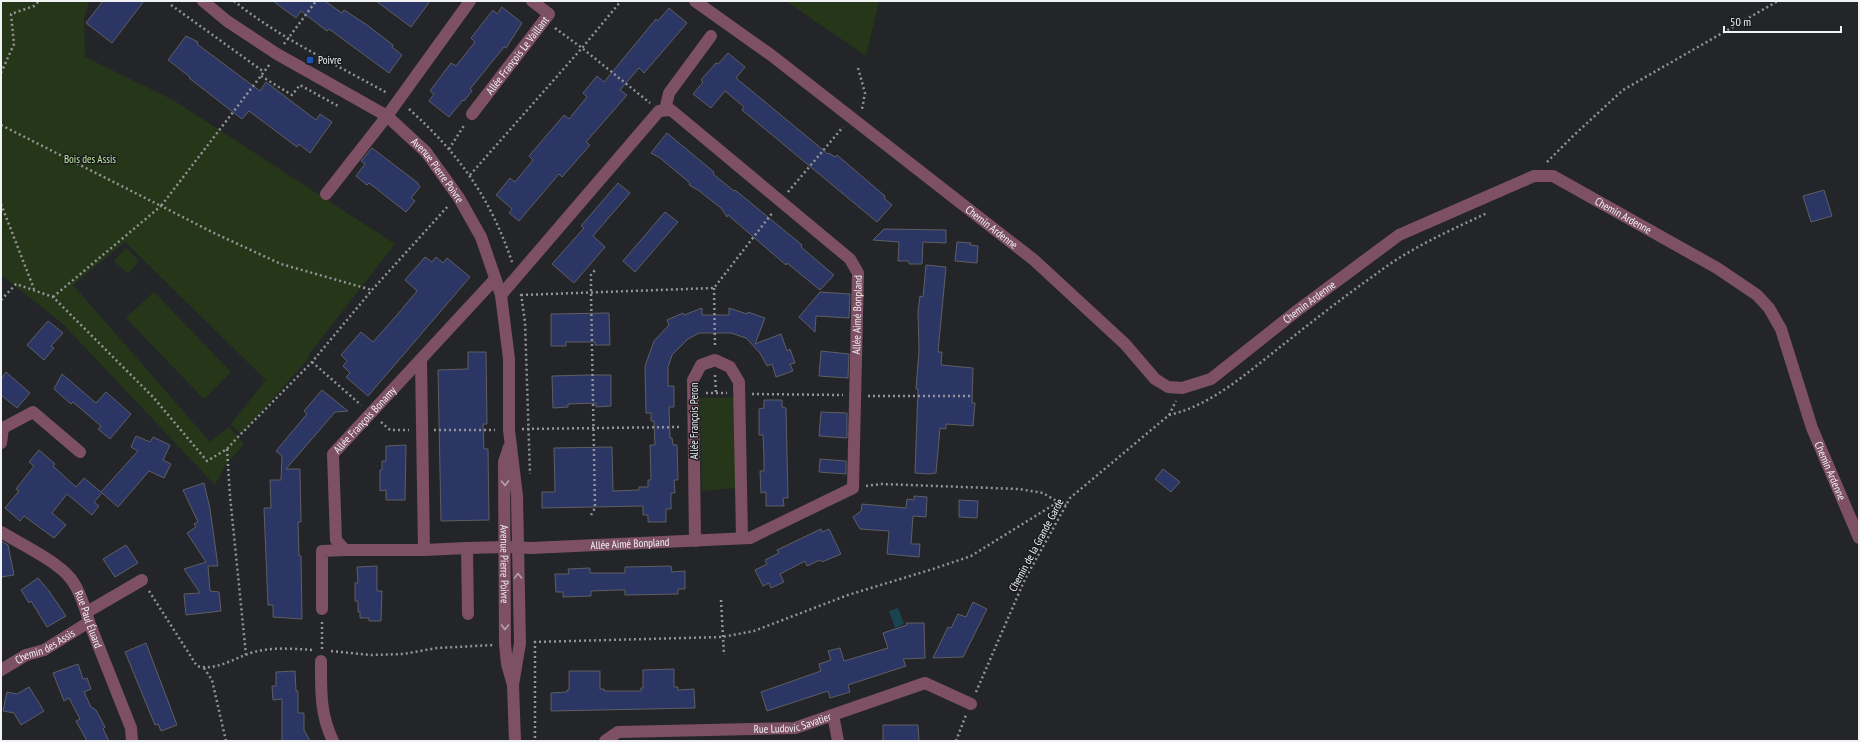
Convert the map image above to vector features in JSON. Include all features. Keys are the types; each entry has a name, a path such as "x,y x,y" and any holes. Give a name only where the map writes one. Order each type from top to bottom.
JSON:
{"street":[{"name":"Avenue Pierre Poivre","path":"203,1 227,21 277,54 387,116 426,152 459,198 482,237 501,294 509,359 509,430 517,496 511,547 520,643 513,685 515,741"},
{"path":"326,194 387,116 470,1"},
{"name":"Allée François Le Vaillant","path":"472,114 549,14 532,1"},
{"name":"Chemin Ardenne","path":"695,1 771,55 1034,260 1086,306 1125,344 1155,379 1168,387 1182,388 1211,379 1298,310 1399,235 1534,176 1553,176 1717,268 1757,296 1769,308 1781,329 1812,428 1859,538"},
{"path":"501,294 662,111 669,93 711,36"},
{"name":"Allée Aimé Bonpland","path":"511,547 750,538 853,488 858,274 850,259 781,201 671,110 662,111"},
{"name":"Allée François Bonamy","path":"345,550 336,540 333,454 421,361 495,279"},
{"path":"715,360 730,367 739,382 742,538"},
{"name":"Allée François Peron","path":"695,541 693,380 701,365 715,360"},
{"path":"421,361 424,550"},
{"path":"1,443 2,428 34,412 80,452"},
{"name":"Rue Paul Éluard","path":"1,532 59,567 72,579 131,728 132,741"},
{"path":"322,609 322,551 511,547"},
{"path":"467,548 468,614"},
{"name":"Chemin des Assis","path":"1,670 26,655 44,650 88,617 142,580"},
{"path":"321,656 322,700 325,725 333,741"},
{"name":"Rue Ludovic Savatier","path":"605,741 618,732 795,728 925,683 971,704"},
{"path":"833,715 838,741"}],"path":[{"path":"1,72 14,44 11,14 34,6 38,1"},
{"path":"53,297 161,206 261,76 316,1"},
{"path":"470,175 582,48 621,1"},
{"path":"1534,176 1573,136 1623,90 1778,1"},
{"path":"172,5 264,72"},
{"path":"544,21 582,48 662,111"},
{"path":"716,393 714,288 781,201 851,117 862,111 865,102 865,93 858,68"},
{"path":"261,76 292,95 300,85 340,107"},
{"path":"449,148 472,114"},
{"path":"1,125 214,233 281,264 372,290"},
{"path":"1,300 16,284 53,297 86,328 153,397 207,461 227,449 236,438 312,362 372,290 442,211 459,198"},
{"path":"1,204 34,290"},
{"name":"Chemin de la Grande Garde","path":"956,741 1025,579 1070,498 1169,415 1180,412 1207,400 1235,381 1377,273 1418,247 1492,211"},
{"path":"591,515 595,508 591,275 595,270"},
{"path":"521,295 714,288"},
{"path":"312,362 390,430 509,430 694,426"},
{"path":"693,394 739,393 856,396 972,396"},
{"path":"227,449 230,496 246,655"},
{"path":"853,488 880,484 1019,490 1043,493 1066,505"},
{"path":"535,642 722,637 754,631 848,595 933,570 971,556 1058,502"},
{"path":"142,580 197,666 204,668 258,651 285,648 321,656 403,654 437,648 497,644"},
{"path":"721,600 724,655"},
{"path":"321,656 322,609"},
{"path":"204,668 212,680 226,741"}],"green space":[{"name":"Bois des Assis","path":"1,1 89,1 84,19 85,57 173,100 395,244 309,354 308,359 241,435 231,424 266,380 125,242 73,285 210,442 229,427 244,444 225,466 215,485 62,323 1,275"},
{"path":"786,1 879,1 866,56"},
{"path":"126,248 139,261 128,274 114,261"},
{"path":"154,292 231,372 204,399 126,318"},
{"path":"735,397 737,488 702,491 700,398"}],"water":[{"path":"898,608 904,624 895,628 889,611"}],"building":[{"path":"103,1 144,1 112,43 86,23"},
{"path":"273,1 325,1 342,13 344,10 367,25 393,45 392,47 402,55 389,73 329,29 327,31 301,11 296,18"},
{"path":"376,1 430,1 411,27"},
{"path":"502,7 522,23 506,48 504,47 470,89 472,91 449,117 429,101 434,94 430,91 451,63 456,66 475,42 471,38 493,10 497,14"},
{"path":"669,8 687,23 644,73 639,68 620,90 627,95 586,142 590,145 562,177 559,174 519,221 509,213 512,209 496,195 510,178 515,182 533,160 529,156 564,115 569,119 587,97 583,93 597,76 604,82 656,19 658,21"},
{"path":"186,36 198,42 197,44 260,91 266,82 316,120 320,114 332,122 310,153 299,144 297,147 249,111 242,119 168,60"},
{"path":"728,53 745,67 736,78 828,154 829,153 835,157 837,155 885,196 884,198 892,205 877,222 742,110 744,107 725,91 711,108 693,94 703,82 701,80 716,63 718,64"},
{"path":"667,133 714,172 713,174 734,191 735,190 802,245 801,247 834,275 820,290 787,263 786,265 728,215 727,217 721,208 689,185 690,183 660,158 651,153"},
{"path":"372,148 418,183 420,187 411,198 415,201 406,212 369,183 367,185 356,176 365,164 361,161"},
{"path":"618,183 630,193 593,236 605,247 574,283 552,264 584,228 581,226"},
{"path":"1824,190 1832,216 1811,222 1803,196"},
{"path":"665,212 678,222 635,272 623,261"},
{"path":"884,229 946,230 946,243 923,242 922,264 909,264 909,261 898,261 899,242 873,240"},
{"path":"957,242 971,243 970,245 978,246 977,263 955,261"},
{"path":"425,257 432,262 436,257 443,263 447,258 470,277 368,396 346,377 350,373 343,366 347,361 341,355 361,332 373,342 397,315 417,291 405,280"},
{"path":"926,265 946,267 938,352 942,352 941,365 973,368 972,403 975,403 973,426 946,424 946,429 940,428 936,473 930,474 915,473 918,389 916,389 919,351 918,312 920,296 923,297"},
{"path":"820,292 850,294 849,318 816,316 815,332 799,317"},
{"path":"702,308 702,315 729,315 729,308 747,314 748,312 765,318 755,344 781,334 787,351 790,349 795,363 790,364 793,371 776,377 772,364 767,366 760,353 746,338 731,333 699,333 688,339 672,355 668,367 668,386 674,386 674,407 669,407 670,438 672,438 673,445 677,445 678,480 674,480 675,493 671,493 671,509 666,509 666,522 648,522 648,515 643,515 643,506 542,508 542,492 555,492 554,448 612,447 613,491 639,490 639,487 648,487 648,480 651,480 650,445 655,445 654,421 651,421 651,413 646,413 645,366 654,341 669,325 667,320 683,313 684,315"},
{"path":"609,313 610,345 595,345 595,342 566,342 566,346 551,346 551,314"},
{"path":"48,321 63,333 51,346 54,348 44,360 27,345"},
{"path":"821,351 849,354 848,378 819,376"},
{"path":"468,352 486,352 487,424 483,424 484,449 488,449 489,520 441,521 438,370 468,369"},
{"path":"6,372 30,393 17,408 1,395 1,379"},
{"path":"62,374 96,403 106,392 131,414 110,439 98,429 101,426 73,402 71,404 54,389"},
{"path":"611,375 611,406 596,407 596,403 568,404 568,407 553,408 552,376"},
{"path":"322,390 348,411 335,412 286,469 300,469 301,522 298,522 299,556 301,556 302,619 273,617 273,605 268,605 264,508 271,508 270,480 281,480 282,456 276,451 307,414 304,411"},
{"path":"764,400 782,400 782,407 786,408 788,498 783,498 784,506 766,506 766,492 761,493 760,471 764,471 764,456 763,435 759,435 759,409 764,408"},
{"path":"821,412 847,413 847,438 819,436"},
{"path":"136,436 150,442 153,437 170,445 163,460 171,464 164,478 149,471 118,507 102,493 94,502 99,506 92,515 67,494 52,513 66,525 54,538 24,516 20,521 5,508 19,491 16,489 34,466 29,462 39,450 55,464 53,466 76,487 84,478 101,492 138,451 131,447"},
{"path":"406,445 405,500 386,500 386,490 380,491 380,470 382,470 382,461 386,461 386,446"},
{"path":"820,459 846,461 846,474 819,472"},
{"path":"1163,469 1180,482 1171,492 1155,479"},
{"path":"204,483 210,509 218,566 208,566 210,591 219,592 221,611 186,615 184,594 200,593 184,569 206,562 187,533 196,527 194,524 198,522 183,490"},
{"path":"914,496 927,497 926,517 913,516 911,544 920,544 919,557 887,554 889,531 860,529 853,517 861,511 862,504 906,508 907,499 914,500"},
{"path":"959,500 978,501 977,518 959,517"},
{"path":"821,529 822,532 829,529 841,554 822,562 820,560 807,566 805,561 780,574 784,582 771,588 769,583 763,586 755,570 767,564 765,560 779,553 777,550"},
{"path":"1,541 8,545 14,575 1,577"},
{"path":"126,545 138,563 115,577 103,559"},
{"path":"377,566 377,591 382,591 381,621 369,621 369,618 360,618 360,612 358,612 358,601 355,601 355,583 358,583 357,567"},
{"path":"671,566 672,572 685,571 685,589 678,589 678,594 625,595 625,590 618,590 591,591 591,596 563,597 563,592 556,592 555,574 569,574 568,569 590,568 590,573 625,573 625,567"},
{"path":"38,578 66,616 47,627 31,601 29,603 21,590"},
{"path":"973,602 987,609 963,657 933,658 948,627 951,628 958,614 966,617"},
{"path":"906,623 924,623 925,658 903,659 906,666 848,685 850,692 830,698 828,691 767,711 761,692 821,671 819,664 831,660 828,651 840,648 844,661 888,648 883,633 907,625"},
{"path":"146,643 177,725 161,731 158,724 155,725 125,652"},
{"path":"78,664 83,679 87,678 91,689 84,692 91,707 96,710 105,727 103,729 109,741 87,741 76,721 80,719 69,698 64,701 53,673"},
{"path":"674,669 674,687 678,687 678,690 694,689 695,708 551,711 551,693 567,692 567,690 569,690 569,671 600,671 600,689 604,689 604,691 641,691 641,688 643,688 643,670"},
{"path":"295,671 296,691 298,691 298,713 304,713 304,730 310,741 282,741 282,699 273,700 272,686 276,686 276,672"},
{"path":"29,687 44,711 21,725 14,713 3,711 7,692 17,694"},
{"path":"883,725 918,725 919,741 883,741"}],"place":[{"name":"Poivre","path":"310,60"}]}
